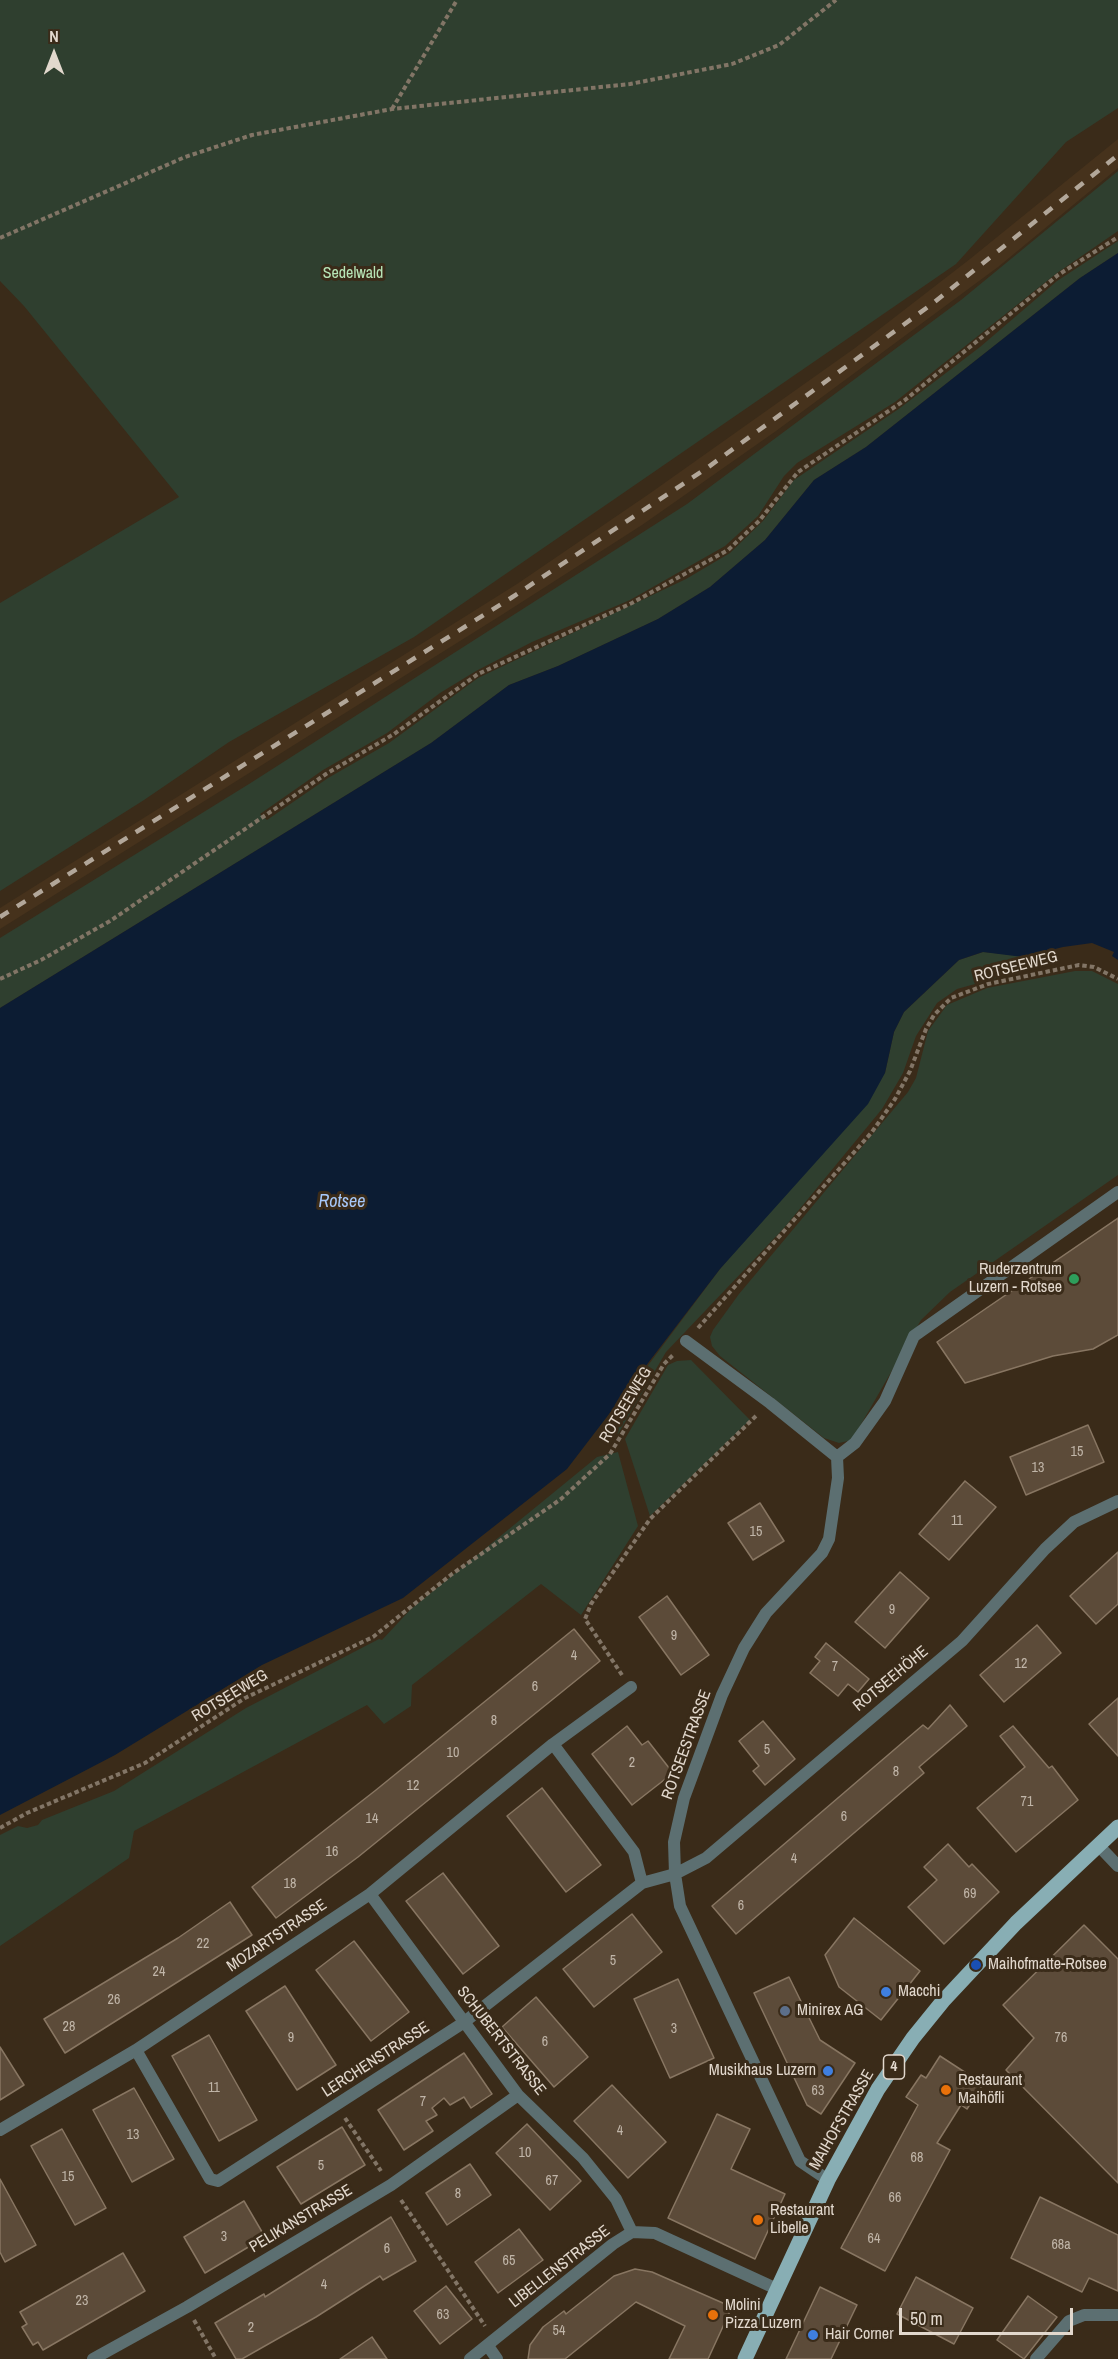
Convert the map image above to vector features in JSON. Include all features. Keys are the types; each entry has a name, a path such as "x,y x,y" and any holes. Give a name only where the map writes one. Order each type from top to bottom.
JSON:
{"main road":[{"name":"MAIHOFSTRASSE","path":"745,2359 828,2180 878,2089 921,2029 976,1965 1118,1827"}],"street":[{"path":"686,1341 770,1402 837,1457 855,1443 885,1401 914,1336 1118,1192"},
{"name":"ROTSEESTRASSE","path":"828,2180 800,2161 680,1906 675,1874 674,1842 684,1798 726,1686 744,1648 766,1613 822,1553 829,1539 838,1478 837,1457"},
{"name":"ROTSEEHÖHE","path":"675,1874 706,1858 962,1641 1045,1549 1074,1522 1118,1501"},
{"name":"MOZARTSTRASSE","path":"0,2130 136,2050 370,1894 553,1744 631,1687"},
{"path":"553,1744 634,1852 642,1883"},
{"path":"1098,1845 1118,1866"},
{"name":"LERCHENSTRASSE","path":"136,2050 210,2179 218,2181 463,2023 642,1883 675,1874"},
{"name":"SCHUBERTSTRASSE","path":"370,1894 518,2095 583,2158 616,2199 632,2232"},
{"name":"PELIKANSTRASSE","path":"93,2359 187,2307 391,2185 518,2095"},
{"name":"LIBELLENSTRASSE","path":"470,2359 613,2244 632,2232 655,2233 777,2289"},
{"path":"1036,2359 1069,2321 1084,2315 1118,2314"},
{"path":"491,2343 497,2359"}],"path":[{"path":"392,109 458,0"},
{"path":"0,238 196,153 252,135 392,109 630,84 732,64 779,45 836,0"},
{"path":"0,979 41,960 110,921 326,774 394,734 438,700 478,674 632,603 728,550 759,522 798,472 905,400 1058,275 1118,237"},
{"name":"ROTSEEWEG","path":"0,1827 27,1813 145,1763 245,1698 381,1631 452,1574 561,1499 610,1454 664,1364 872,1132 895,1099 910,1071 926,1029 944,1003 951,998 988,984 1064,967 1094,967 1118,979"},
{"path":"631,1687 585,1619 591,1604 650,1519 770,1402"},
{"path":"336,2105 391,2185 491,2343"},
{"path":"187,2307 216,2359"}],"shaded area":[{"path":"1118,139 1118,168 998,267 776,431 642,525 0,929 0,908 517,584 649,494 855,348 970,259"}],"green space":[{"name":"Sedelwald","path":"0,0 1118,0 1118,108 1066,142 956,264 414,637 229,742 144,800 0,891 0,603 179,497 24,306 0,281"},
{"path":"1118,171 1118,231 1057,273 895,402 797,463 784,476 758,516 725,546 630,600 532,642 476,671 440,693 387,733 323,770 260,814 267,820 328,778 389,743 478,678 686,579 730,553 763,521 794,480 900,408 980,347 1057,281 1118,241 1118,253 1080,278 866,447 814,480 765,540 710,587 658,619 558,666 509,685 431,743 0,1008 0,938 249,784 687,504 961,300"},
{"path":"983,952 1026,956 1029,969 957,989 937,1003 916,1036 903,1073 882,1109 784,1228 666,1352 618,1434 602,1427 720,1269 885,1073 894,1032 904,1012 959,960"},
{"path":"1075,971 1092,971 1118,984 1118,1175 950,1292 921,1320 852,1440 839,1443 824,1438 720,1356 712,1346 710,1337 713,1330 739,1294 908,1092 916,1078 928,1031 947,1005 987,988"},
{"path":"691,1360 750,1420 650,1516 625,1439 668,1365 677,1361"},
{"path":"618,1452 638,1526 581,1615 541,1584 412,1685 411,1706 384,1724 367,1705 134,1831 129,1858 0,1946 0,1835 18,1826 27,1828 38,1825 42,1820 114,1791 246,1708 379,1639 382,1640 410,1610 597,1457"}],"water":[{"name":"Rotsee","path":"1118,253 1118,960 1112,956 1114,952 1092,943 1063,947 1023,957 983,952 959,960 904,1012 894,1032 885,1073 868,1104 720,1269 567,1469 403,1598 262,1665 115,1755 0,1815 0,1008 431,743 509,685 558,666 658,619 710,587 765,540 814,480 866,447 1080,278"}],"building":[{"name":"Ruderzentrum Luzern - Rotsee","path":"1118,1218 1118,1335 1093,1349 1053,1356 965,1383 937,1342"},
{"path":"1088,1425 1104,1462 1026,1495 1010,1457"},
{"path":"965,1481 996,1507 949,1560 919,1534"},
{"path":"760,1503 784,1541 753,1560 728,1523"},
{"path":"1118,1552 1118,1604 1096,1624 1070,1596"},
{"path":"900,1572 929,1598 885,1648 855,1622"},
{"path":"667,1596 709,1655 681,1675 639,1617"},
{"path":"1037,1625 1061,1653 1004,1702 980,1675"},
{"path":"574,1629 600,1661 358,1857 276,1918 252,1887 376,1790"},
{"path":"826,1643 869,1679 858,1692 848,1684 838,1696 810,1673 820,1661 815,1657"},
{"path":"1118,1698 1118,1756 1089,1724"},
{"path":"950,1705 967,1726 919,1767 924,1773 736,1934 712,1906 923,1725 928,1729"},
{"path":"763,1721 795,1759 765,1785 753,1771 759,1766 739,1741"},
{"path":"627,1726 642,1745 648,1741 673,1773 632,1805 592,1754"},
{"path":"1013,1726 1049,1768 1052,1766 1078,1800 1016,1852 977,1808 1025,1767 1000,1736"},
{"path":"542,1788 601,1865 566,1892 507,1816"},
{"path":"948,1844 969,1867 972,1864 999,1892 944,1944 908,1907 937,1880 924,1867"},
{"path":"443,1873 499,1946 463,1974 406,1901"},
{"path":"230,1902 252,1935 65,2053 44,2019 178,1938"},
{"path":"632,1914 662,1952 594,2007 563,1969"},
{"path":"854,1918 920,1971 881,2020 839,1987 825,1955"},
{"path":"1084,1925 1118,1959 1118,2183 1006,2070 1034,2038 1003,2005"},
{"path":"354,1941 409,2012 371,2041 316,1970"},
{"path":"789,1977 820,2040 855,2063 821,2114 807,2105 754,1993"},
{"path":"678,1979 714,2058 670,2078 634,1999"},
{"path":"285,1986 336,2065 297,2090 246,2011"},
{"path":"536,1997 588,2057 554,2087 502,2027"},
{"path":"209,2035 257,2120 219,2141 172,2056"},
{"path":"0,2047 24,2085 0,2100"},
{"path":"464,2053 492,2094 471,2108 464,2097 450,2105 444,2098 432,2108 437,2115 426,2121 433,2131 404,2150 378,2110"},
{"path":"940,2056 983,2084 967,2109 961,2105 937,2143 950,2150 885,2271 841,2248 918,2105 906,2097 921,2075 926,2078"},
{"path":"612,2085 666,2142 628,2178 574,2121"},
{"path":"134,2088 174,2159 132,2182 93,2110"},
{"path":"717,2114 750,2129 731,2169 785,2194 755,2259 668,2218"},
{"path":"527,2124 581,2181 550,2210 496,2153"},
{"path":"342,2127 365,2165 301,2204 277,2167"},
{"path":"62,2129 106,2208 75,2225 31,2146"},
{"path":"470,2164 491,2195 447,2225 426,2193"},
{"path":"0,2179 36,2245 5,2262 0,2252"},
{"path":"1040,2197 1118,2235 1118,2291 1089,2278 1082,2292 1011,2258"},
{"path":"244,2201 265,2237 205,2273 184,2237"},
{"path":"391,2217 416,2261 383,2280 380,2276 316,2317 242,2359 236,2359 215,2323 264,2294 265,2297"},
{"path":"519,2229 543,2260 498,2293 475,2262"},
{"path":"123,2253 145,2291 43,2350 38,2342 33,2345 22,2327 27,2324 20,2312"},
{"path":"635,2269 652,2272 732,2307 708,2359 669,2359 685,2326 636,2302 565,2359 528,2359 530,2345 543,2327 564,2311 566,2314 614,2276"},
{"path":"916,2277 973,2308 954,2344 897,2314"},
{"path":"446,2286 472,2319 440,2344 414,2311"},
{"path":"820,2287 857,2305 831,2359 786,2359"},
{"path":"1028,2296 1057,2317 1024,2359 997,2340"},
{"path":"372,2337 387,2359 340,2359"}],"railway":[{"path":"0,917 511,598 707,468 932,304 1118,155"}],"place":[{"name":"Ruderzentrum Luzern - Rotsee","path":"1074,1279"},
{"name":"Maihofmatte-Rotsee","path":"976,1965"},
{"name":"Macchi","path":"886,1992"},
{"name":"Minirex AG","path":"785,2011"},
{"name":"Musikhaus Luzern","path":"828,2071"},
{"name":"Restaurant Maihöfli","path":"946,2090"},
{"name":"Restaurant Libelle","path":"758,2220"},
{"name":"Molini Pizza Luzern","path":"713,2315"},
{"name":"Hair Corner","path":"813,2335"}]}
